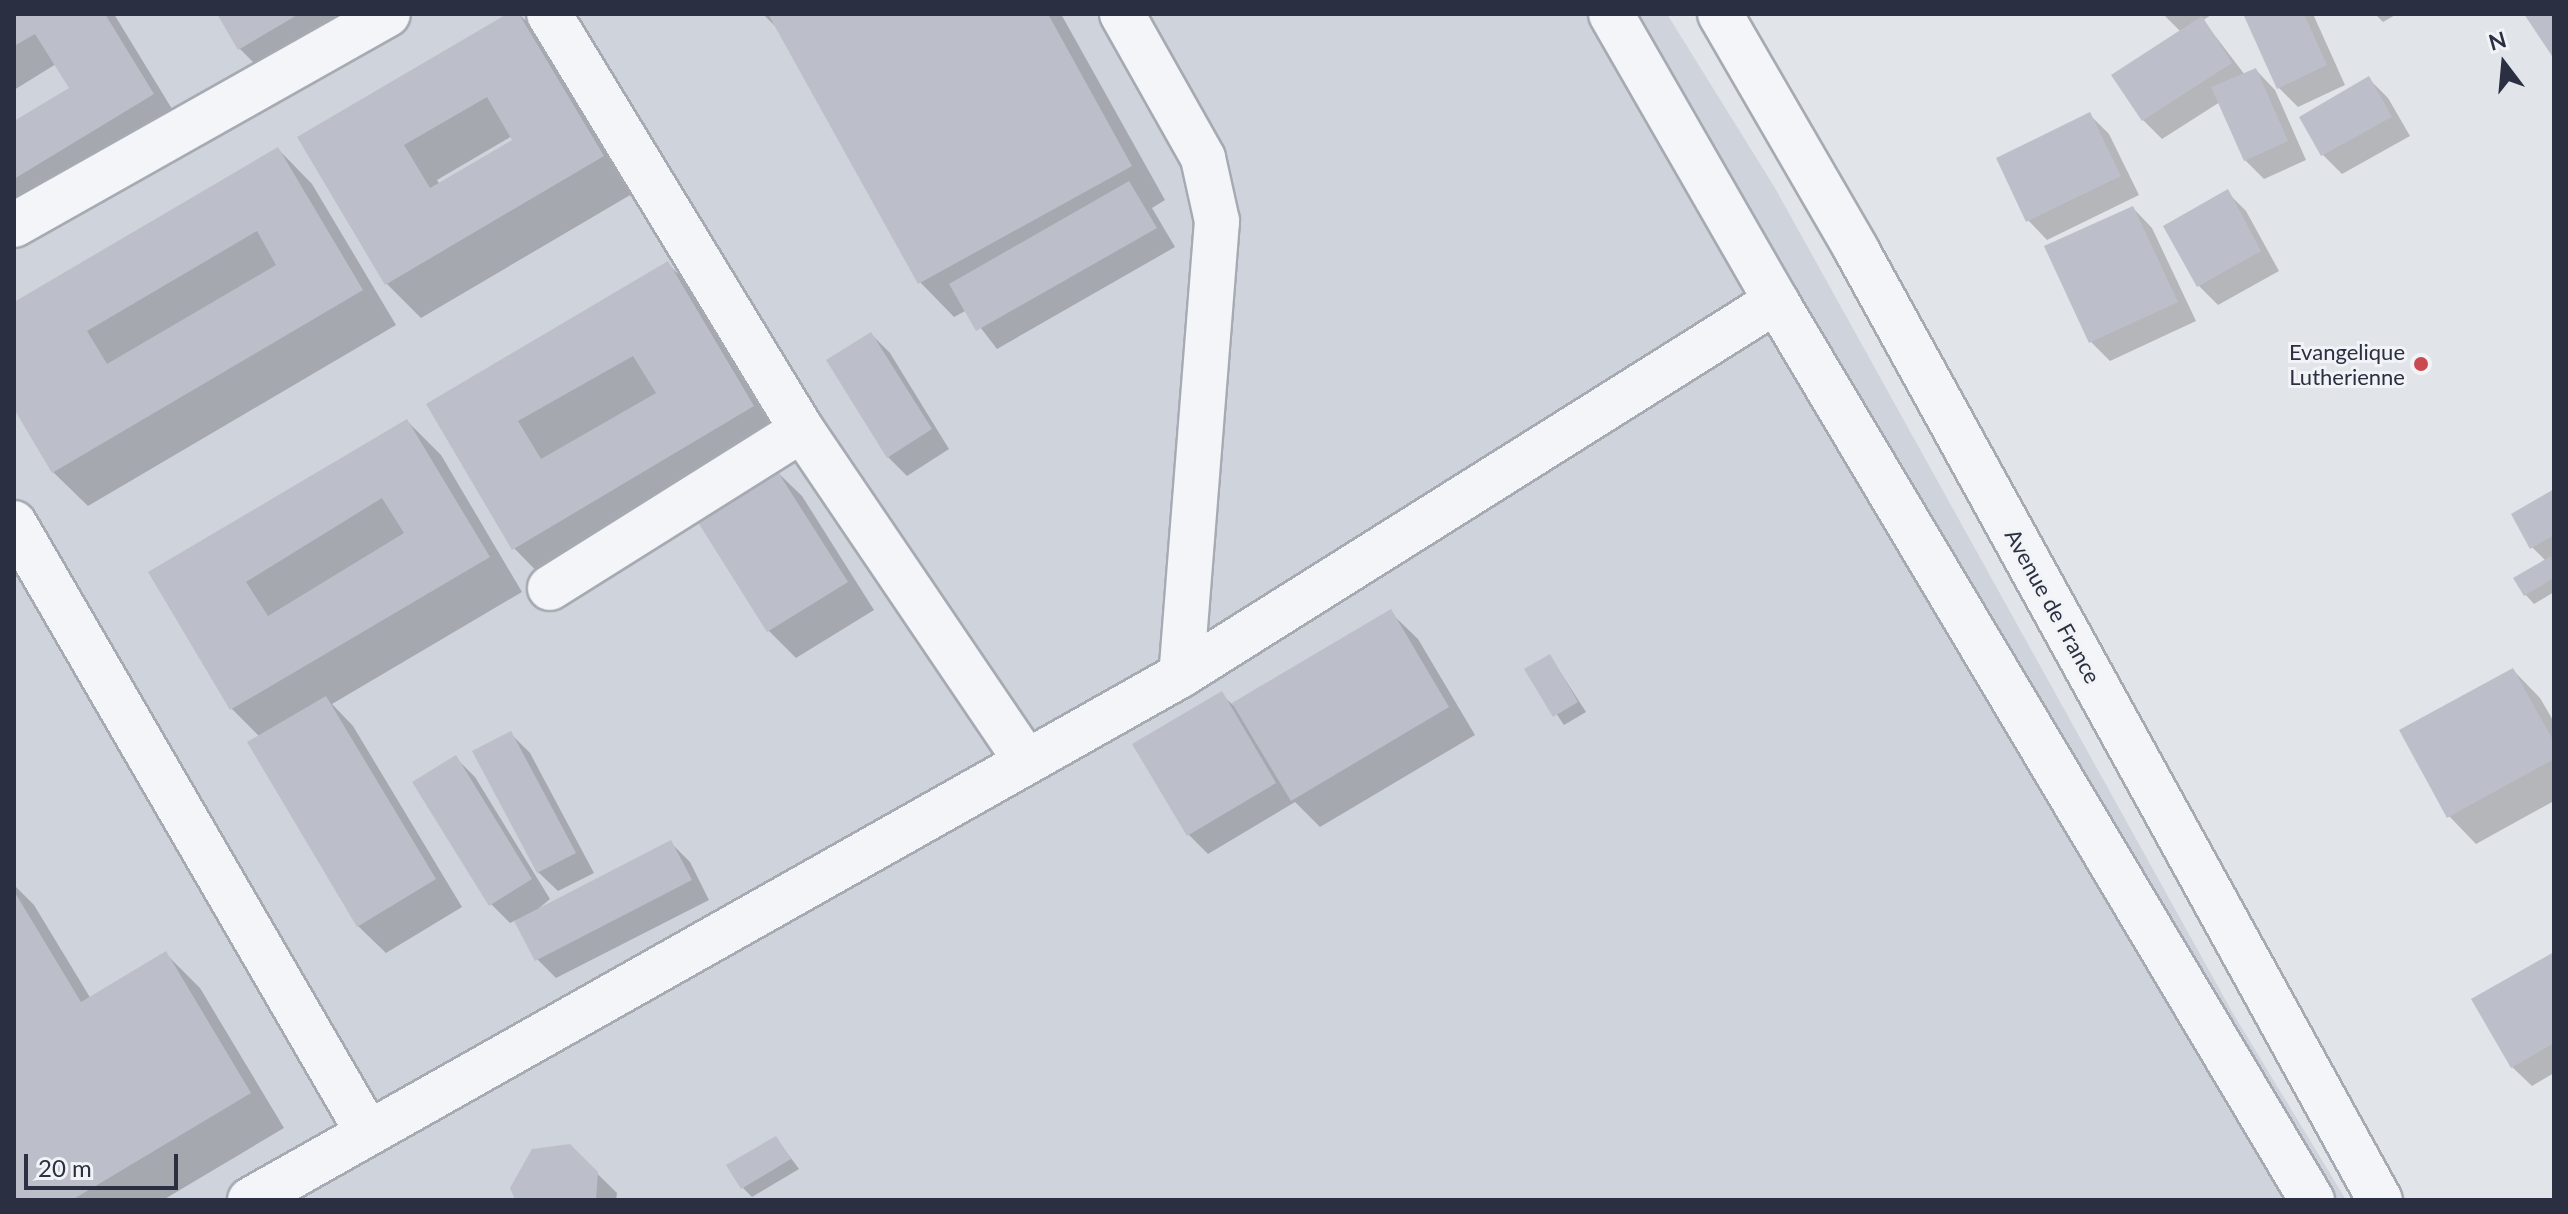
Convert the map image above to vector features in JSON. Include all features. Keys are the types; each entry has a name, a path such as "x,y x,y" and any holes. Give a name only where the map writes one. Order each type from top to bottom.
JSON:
{"street":[{"path":"14,225 388,14"},
{"path":"549,14 802,430 1026,761"},
{"path":"1122,14 1203,158 1217,221 1181,675"},
{"path":"1611,14 1776,301 2312,1200"},
{"name":"Avenue de France","path":"1720,14 1856,249 2380,1200"},
{"path":"250,1200 1181,675 1776,301"},
{"path":"550,588 802,430"},
{"path":"14,523 368,1133"}],"shaded area":[{"path":"14,14 1667,14 1775,188 2231,1010 2346,1200 14,1200"}],"building":[{"path":"14,14 105,14 154,94 14,179 14,121 69,88 35,34 14,46"},
{"path":"217,14 299,14 238,50"},
{"path":"507,14 519,14 604,156 385,285 297,137","holes":["487,97 512,140 430,188 404,145"]},
{"path":"768,14 1048,14 1132,166 918,284"},
{"path":"2304,14 2327,65 2277,89 2244,16"},
{"path":"2524,14 2554,14 2554,59"},
{"path":"2202,16 2232,63 2142,121 2111,75"},
{"path":"2256,68 2288,141 2244,161 2211,87"},
{"path":"2369,76 2392,117 2321,156 2299,117"},
{"path":"2090,112 2121,176 2026,222 1996,158"},
{"path":"278,147 363,290 52,473 14,409 14,302","holes":["257,231 276,265 107,364 87,331"]},
{"path":"1129,181 1157,228 976,331 949,284"},
{"path":"2228,189 2261,251 2197,287 2163,226"},
{"path":"2133,206 2178,302 2089,343 2044,246"},
{"path":"668,261 754,406 512,550 426,404","holes":["633,356 656,393 541,459 518,421"]},
{"path":"871,332 932,429 887,458 826,360"},
{"path":"407,419 490,557 230,710 148,572","holes":["382,498 404,533 268,616 246,582"]},
{"path":"774,466 848,582 767,632 694,516"},
{"path":"2554,489 2554,535 2530,549 2511,514"},
{"path":"2551,556 2554,578 2524,596 2513,578"},
{"path":"1391,609 1449,707 1291,801 1232,703"},
{"path":"1550,654 1578,702 1553,717 1524,669"},
{"path":"2513,668 2554,742 2554,759 2447,818 2399,730"},
{"path":"1222,691 1276,783 1187,836 1132,744"},
{"path":"326,696 436,879 357,927 247,742"},
{"path":"511,731 576,853 537,873 472,751"},
{"path":"456,755 532,879 489,906 412,782"},
{"path":"671,840 692,880 535,961 514,921"},
{"path":"14,891 81,1002 166,951 251,1093 72,1200 14,1200"},
{"path":"2554,952 2554,1043 2511,1068 2471,999"},
{"path":"776,1136 791,1159 741,1189 726,1165"},
{"path":"570,1144 598,1172 596,1200 515,1200 510,1188 532,1149"}],"place":[{"name":"Evangelique Lutherienne","path":"2421,364"}]}
